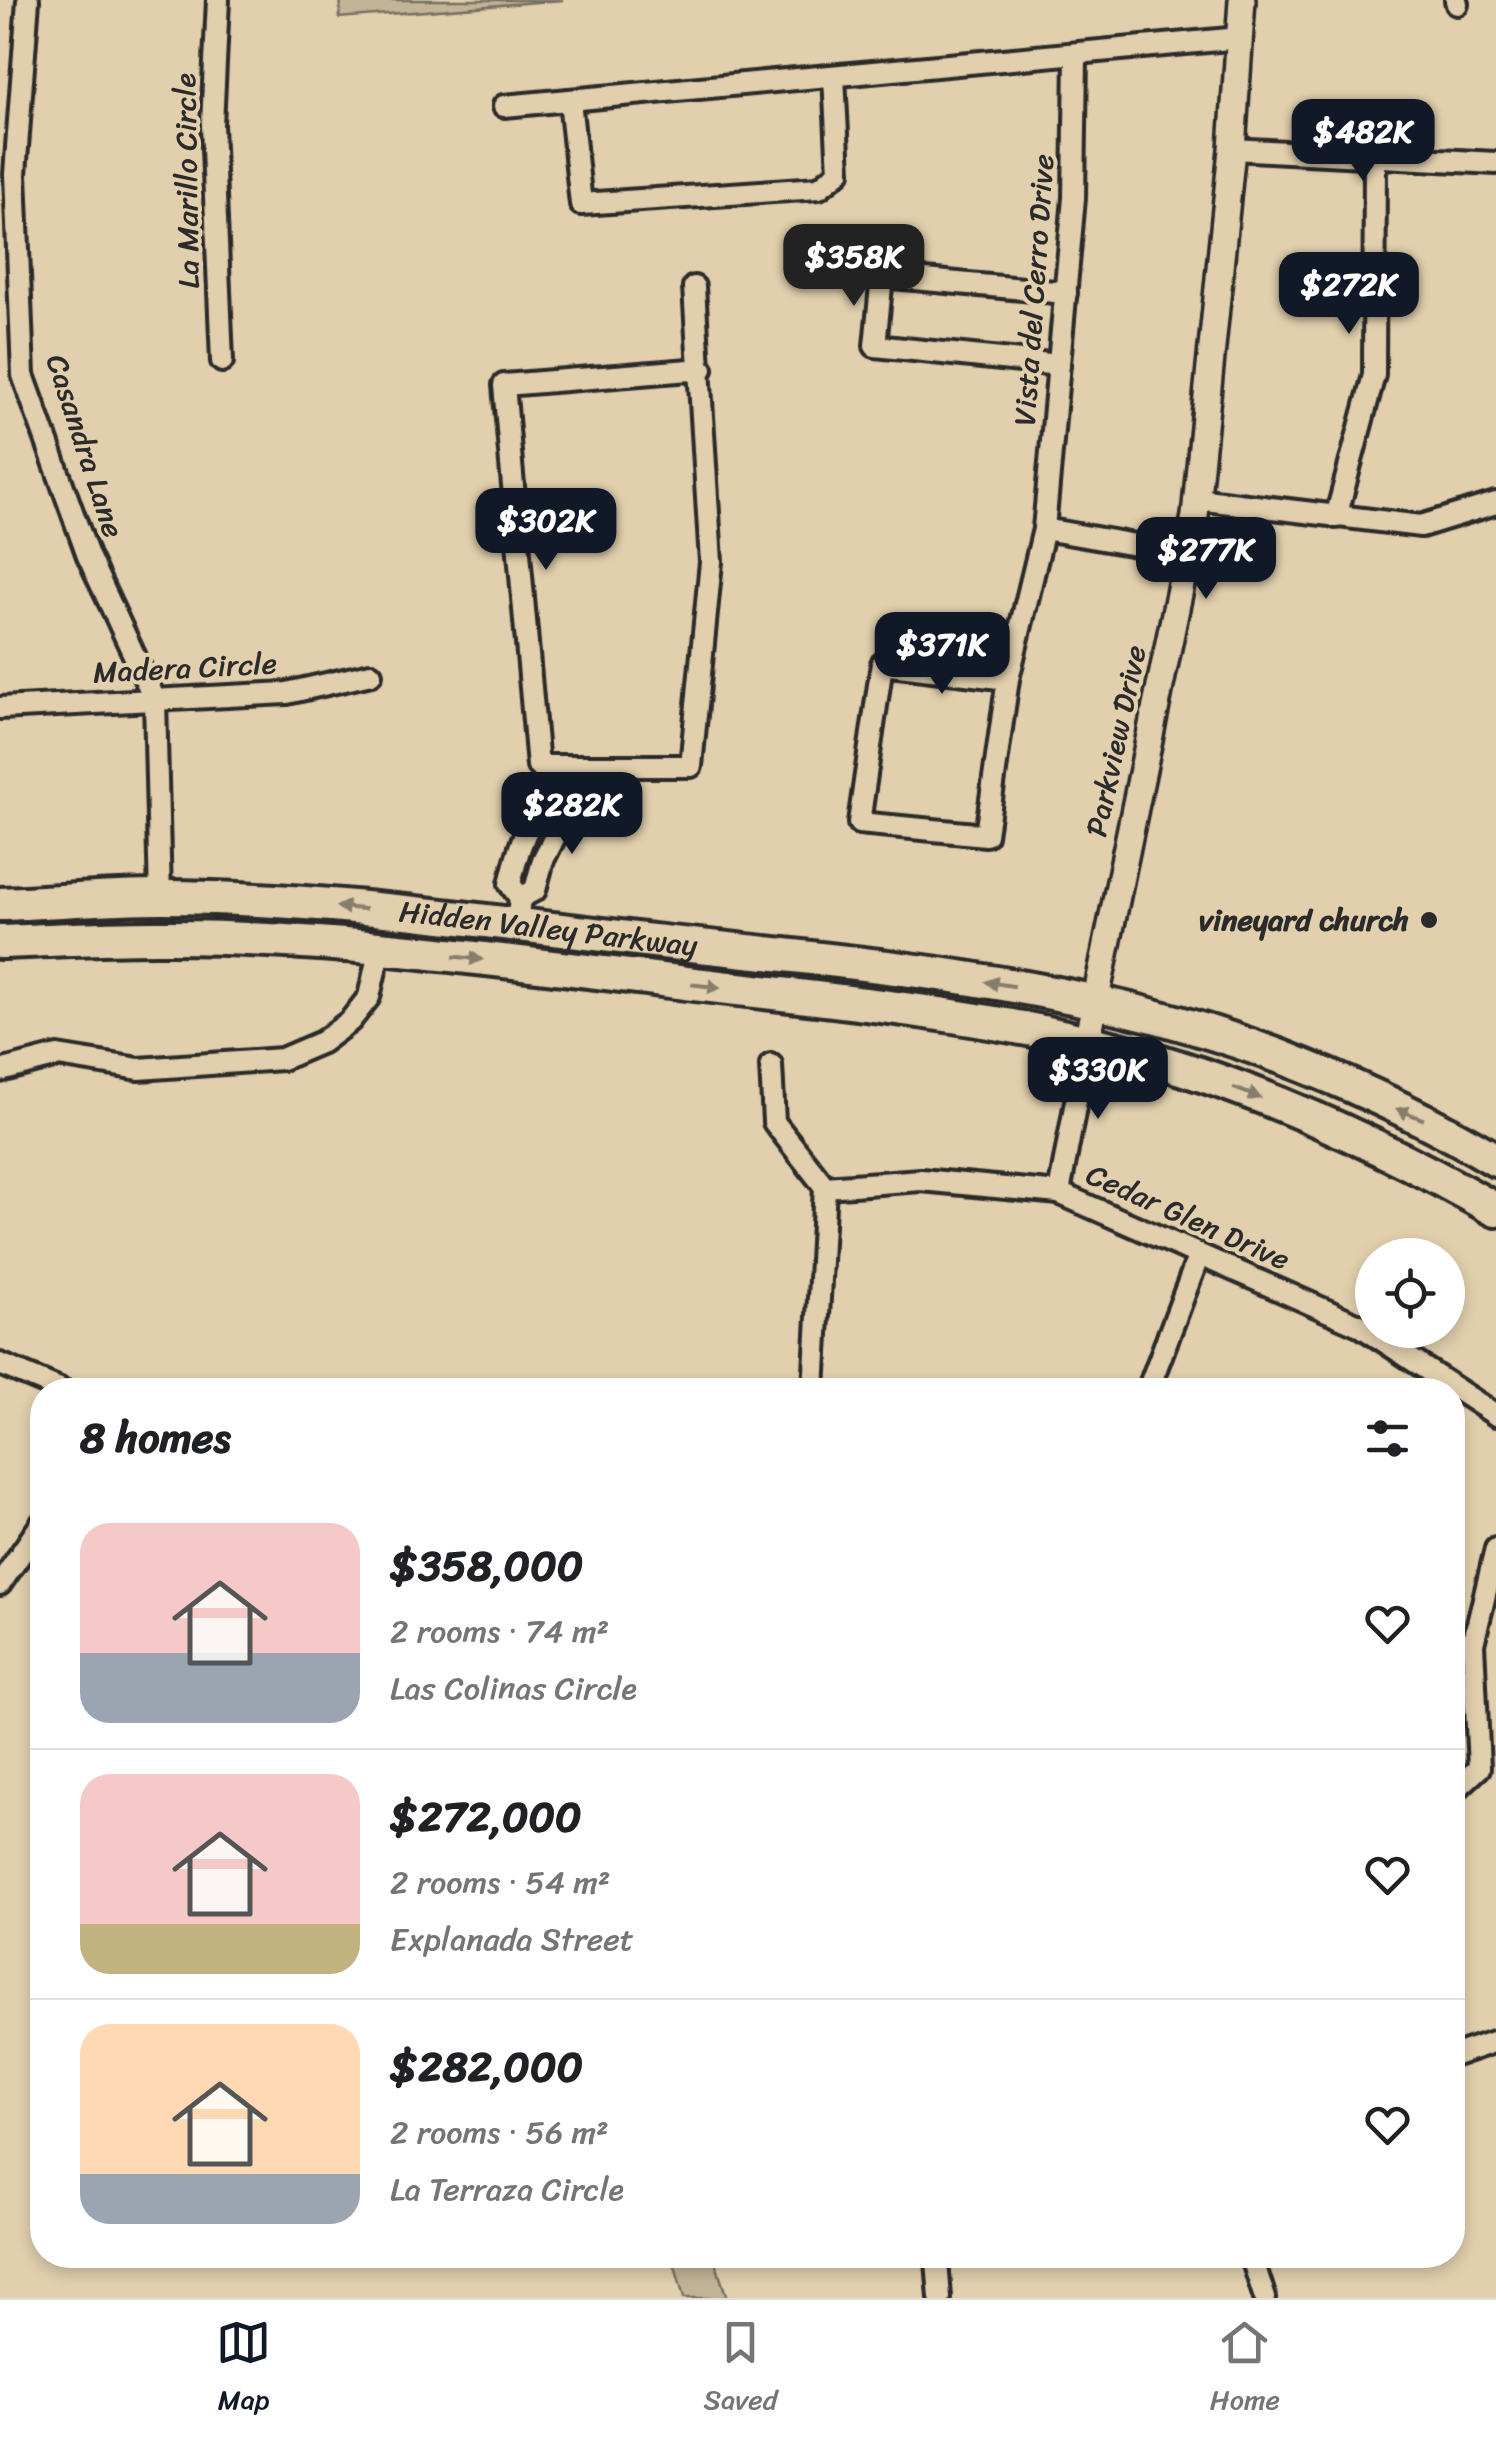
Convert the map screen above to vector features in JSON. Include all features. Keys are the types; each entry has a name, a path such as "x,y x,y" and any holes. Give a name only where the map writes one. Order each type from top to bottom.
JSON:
{"main road":[{"name":"Hidden Valley Parkway","path":"0,904 160,897 519,911 1096,1002 1231,1039 1328,1077 1435,1124 1496,1160"},
{"path":"0,930 9,924 128,919 160,897 172,912 190,918 303,924 336,944"},
{"path":"519,911 520,942 532,948 572,954 610,974"},
{"name":"Hidden Valley Parkway","path":"0,942 171,936 380,948 946,1017 1087,1042 1216,1081 1310,1118 1414,1163 1496,1210"}],"street":[{"name":"Casandra Lane","path":"28,0 15,174 24,376 88,556 155,700 160,897"},
{"name":"La Marillo Circle","path":"218,0 212,126 222,360"},
{"name":"Parkview Drive","path":"1059,1194 1197,498 1232,149 1242,0"},
{"path":"504,106 1240,38"},
{"name":"Vista del Cerro Drive","path":"1008,678 882,664 859,822 986,834 1008,678 1044,529 1074,198 1076,56"},
{"path":"570,100 581,204 819,188 839,172 834,78"},
{"path":"1232,149 1496,163"},
{"path":"1336,517 1374,375 1375,159"},
{"path":"1059,365 876,346 882,276 1066,293"},
{"path":"694,287 702,368 711,562 691,766 538,766 504,385 702,368"},
{"path":"1197,498 1421,526 1496,503"},
{"path":"1044,529 1188,554"},
{"name":"Madera Circle","path":"0,708 287,693 371,674"},
{"path":"519,911 536,890 566,815 560,766"},
{"path":"519,911 510,884 529,824 538,806 560,789"},
{"path":"529,824 556,833"},
{"path":"0,1071 58,1056 140,1069 282,1060 322,1042 350,1021 369,997 380,948"},
{"path":"771,1065 774,1122 825,1186 815,1378"},
{"name":"Cedar Glen Drive","path":"825,1186 921,1180 1059,1194 1359,1326 1439,1378"},
{"path":"1153,1378 1199,1255"},
{"path":"0,1364 33,1378"},
{"name":"Cedar Glen Drive","path":"1465,1395 1496,1415"},
{"path":"0,1584 30,1540"},
{"path":"1465,1637 1496,1549"},
{"path":"1465,1659 1479,1768 1465,1781"},
{"path":"1465,2052 1496,2041"},
{"path":"940,2298 942,2268"},
{"path":"1255,2268 1265,2298"}],"shaded area":[{"path":"341,0 563,0 339,18"},
{"path":"676,2268 717,2268 727,2298 684,2298"}],"place":[{"name":"vineyard church","path":"1429,920"}]}
